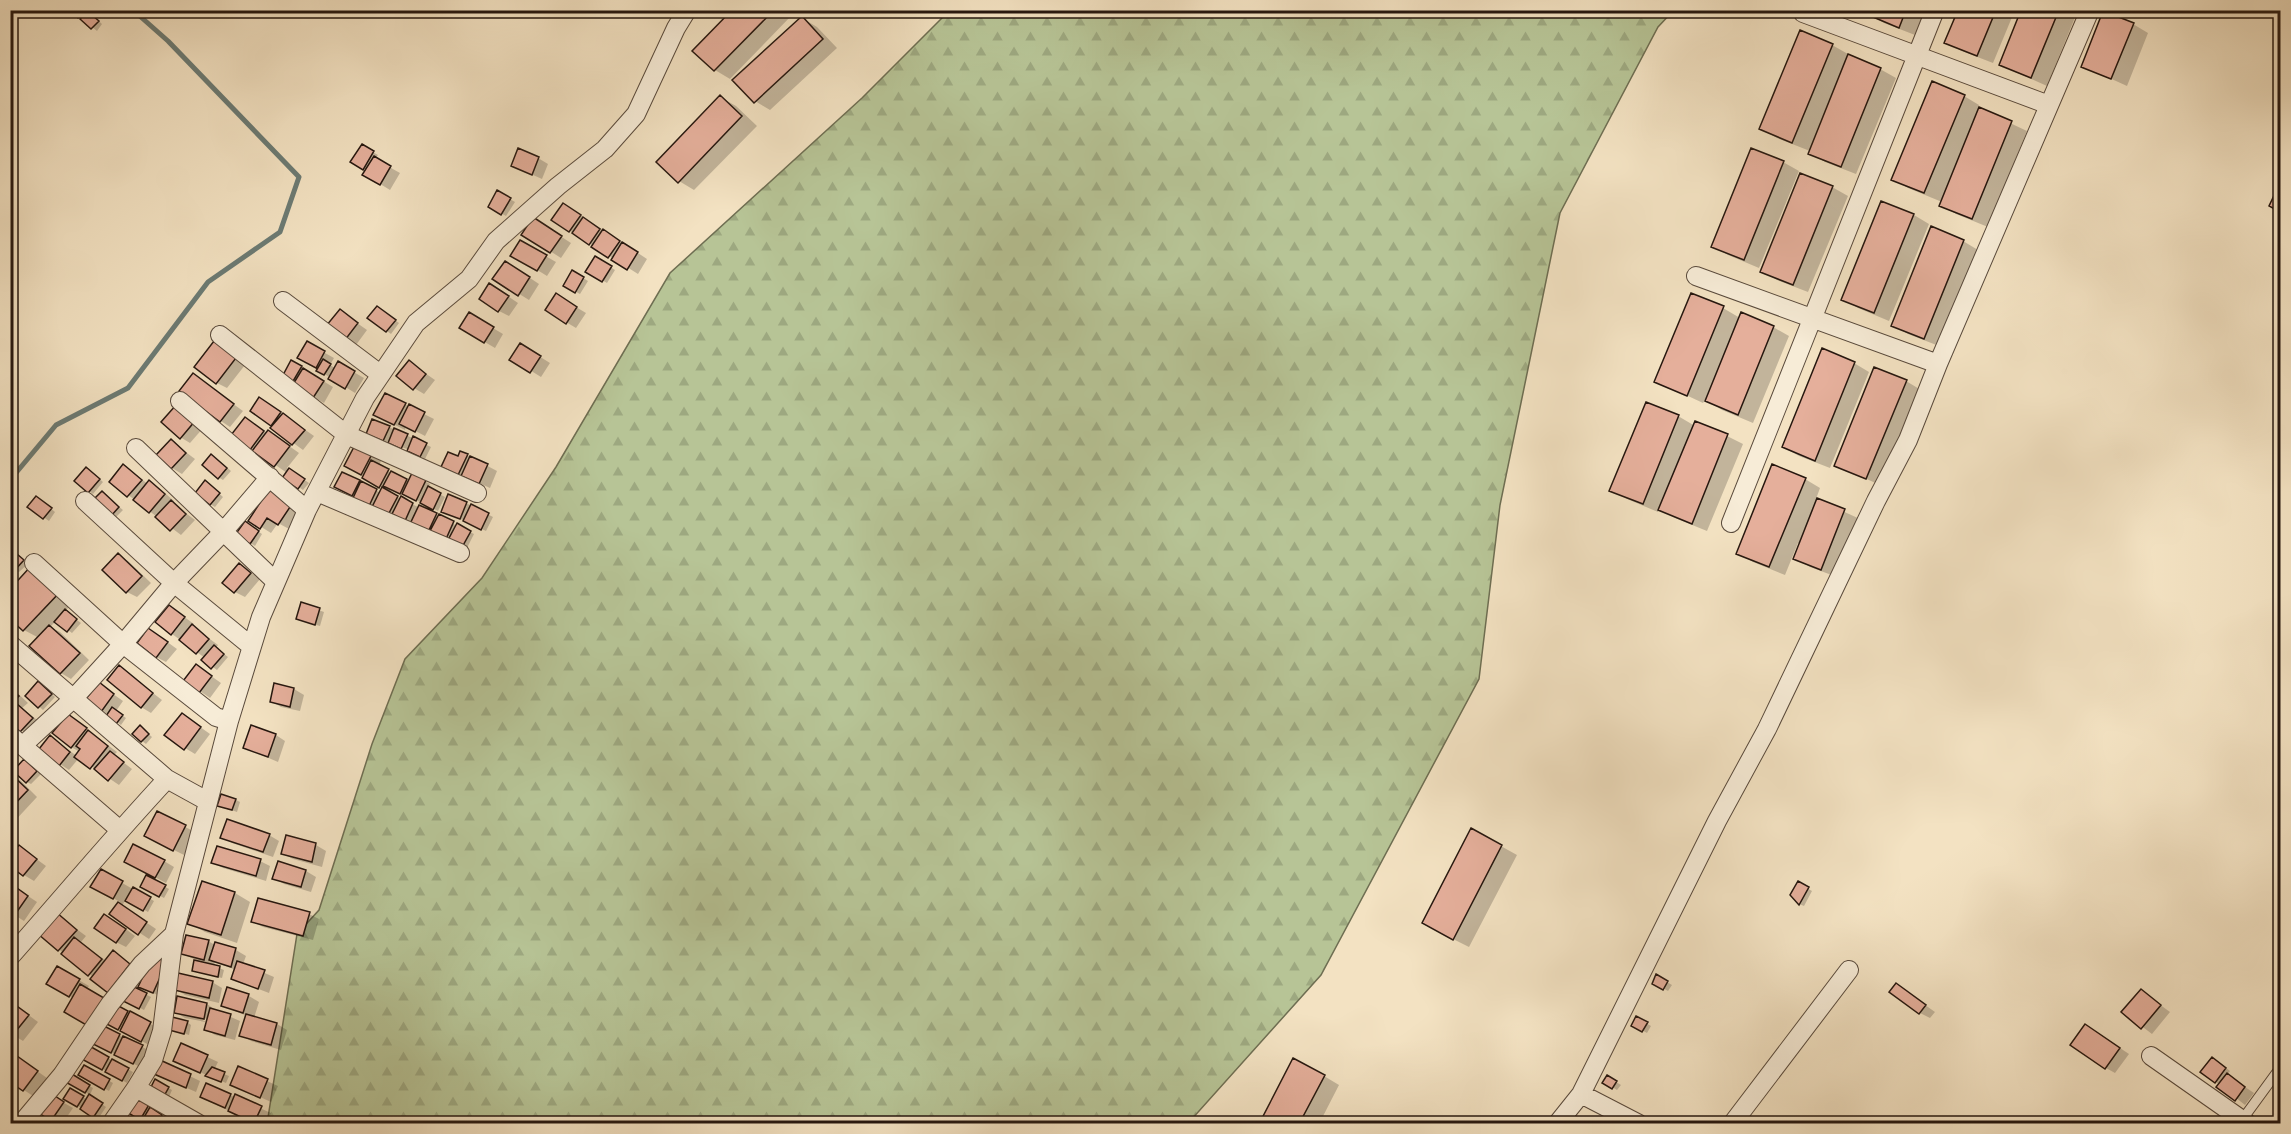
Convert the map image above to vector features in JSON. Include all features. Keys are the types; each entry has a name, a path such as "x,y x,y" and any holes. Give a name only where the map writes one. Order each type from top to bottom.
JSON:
{"street":[{"path":"111,1124 153,1059 162,1031 174,934 229,721 251,646 307,510 365,398 416,323 469,279 496,241 558,186 605,149 636,114 676,28 687,10"},
{"path":"1731,523 1935,10"},
{"path":"1557,1124 1581,1094 1717,821 1767,729 1876,501 1908,440 1938,364 2090,10"},
{"path":"1803,13 2049,105"},
{"path":"1696,276 1938,364"},
{"path":"283,301 380,374"},
{"path":"220,335 347,435 477,493"},
{"path":"180,401 307,510"},
{"path":"136,448 276,581"},
{"path":"120,830 16,740 73,699 270,477"},
{"path":"317,492 460,553"},
{"path":"85,501 174,584 251,646"},
{"path":"34,563 123,644 216,717 229,721"},
{"path":"10,644 167,779 207,801"},
{"path":"10,957 167,779"},
{"path":"21,1124 62,1075 110,1004 135,972 174,934"},
{"path":"1732,1124 1849,970"},
{"path":"2151,1056 2245,1122"},
{"path":"136,1088 199,1124"},
{"path":"1581,1094 1639,1124"}],"lane":[{"path":"2245,1122 2280,1068"}],"green space":[{"path":"949,11 1673,11 1658,27 1560,213 1500,505 1479,679 1321,975 1185,1124 267,1124 297,934 319,910 372,744 405,659 482,578 556,467 670,273 862,98"}],"building":[{"path":"70,10 85,10 78,18"},
{"path":"732,10 774,10 714,71 692,51"},
{"path":"1868,10 1906,10 1899,28 1866,14"},
{"path":"1958,10 1996,10 1977,56 1944,43"},
{"path":"2021,10 2059,10 2031,78 1999,65"},
{"path":"87,11 99,21 91,29 80,19"},
{"path":"2103,11 2134,23 2111,79 2081,67"},
{"path":"802,16 823,39 754,103 732,80"},
{"path":"1800,30 1833,44 1792,143 1759,129"},
{"path":"1848,54 1881,68 1841,167 1808,154"},
{"path":"1932,81 1965,95 1924,193 1891,180"},
{"path":"720,95 742,116 678,183 656,162"},
{"path":"1979,107 2012,121 1972,219 1939,206"},
{"path":"362,144 374,151 363,170 350,162"},
{"path":"518,148 539,157 532,175 511,166"},
{"path":"1751,148 1784,161 1744,260 1711,247"},
{"path":"374,156 391,166 380,185 362,175"},
{"path":"1800,173 1833,186 1793,285 1760,272"},
{"path":"2280,183 2280,212 2269,206"},
{"path":"497,190 511,198 501,215 488,207"},
{"path":"1881,201 1914,214 1874,313 1841,300"},
{"path":"563,203 581,215 569,232 551,220"},
{"path":"533,217 562,236 550,253 521,235"},
{"path":"583,217 600,229 589,245 572,233"},
{"path":"1931,226 1964,240 1924,339 1891,326"},
{"path":"603,229 620,241 608,258 591,247"},
{"path":"520,240 547,255 537,271 510,256"},
{"path":"622,242 638,252 627,270 611,260"},
{"path":"595,256 612,266 602,282 585,272"},
{"path":"505,261 530,277 518,296 492,279"},
{"path":"572,270 584,277 575,293 563,286"},
{"path":"489,283 509,296 498,312 479,299"},
{"path":"556,293 577,307 566,324 545,310"},
{"path":"1691,293 1724,306 1687,396 1654,382"},
{"path":"377,306 396,320 386,332 367,318"},
{"path":"340,309 358,323 345,340 326,326"},
{"path":"469,312 494,327 484,343 459,328"},
{"path":"1741,312 1774,326 1738,415 1705,401"},
{"path":"214,341 236,358 216,384 194,367"},
{"path":"307,341 325,351 316,368 297,358"},
{"path":"520,343 541,356 530,373 509,360"},
{"path":"1822,348 1855,362 1815,461 1782,447"},
{"path":"323,359 331,364 324,375 316,371"},
{"path":"291,360 302,366 292,383 282,377"},
{"path":"409,360 426,374 413,390 396,376"},
{"path":"338,361 355,371 345,389 328,379"},
{"path":"1874,367 1907,380 1866,479 1834,466"},
{"path":"303,368 324,381 313,398 292,386"},
{"path":"193,373 234,404 220,422 179,391"},
{"path":"385,393 406,403 394,425 373,415"},
{"path":"259,397 281,412 271,426 250,411"},
{"path":"1646,402 1679,415 1643,504 1609,491"},
{"path":"409,404 425,412 415,432 399,424"},
{"path":"176,405 195,421 180,439 161,422"},
{"path":"283,413 305,430 292,445 270,428"},
{"path":"245,417 264,431 250,450 231,435"},
{"path":"372,419 390,426 383,441 366,434"},
{"path":"1695,421 1728,434 1692,524 1658,510"},
{"path":"394,428 408,434 401,449 388,443"},
{"path":"268,430 290,446 274,467 252,451"},
{"path":"413,436 427,443 420,457 407,451"},
{"path":"171,439 186,453 171,469 156,455"},
{"path":"355,445 372,454 361,475 344,466"},
{"path":"460,451 468,454 458,475 441,467 448,452 458,456"},
{"path":"211,454 227,468 218,479 202,465"},
{"path":"470,456 488,464 479,484 461,476"},
{"path":"371,460 389,469 379,488 362,478"},
{"path":"123,464 142,480 127,497 109,482"},
{"path":"1772,464 1806,478 1769,567 1736,554"},
{"path":"86,467 100,479 88,493 74,481"},
{"path":"289,468 305,479 298,489 282,478"},
{"path":"391,471 407,479 400,494 383,486"},
{"path":"342,472 360,480 352,496 334,487"},
{"path":"412,473 426,480 416,501 402,494"},
{"path":"149,480 165,494 149,513 133,500"},
{"path":"205,480 220,493 210,505 195,493"},
{"path":"361,481 377,489 369,506 353,498"},
{"path":"428,486 441,493 433,510 420,503"},
{"path":"382,487 398,496 388,515 372,507"},
{"path":"269,489 292,504 278,525 267,518 260,529 248,521"},
{"path":"102,491 119,507 111,516 93,500"},
{"path":"448,494 467,502 460,519 441,512"},
{"path":"36,496 52,508 43,519 27,507"},
{"path":"401,496 413,503 405,521 392,514"},
{"path":"1817,498 1845,509 1821,570 1793,559"},
{"path":"171,500 186,514 170,531 155,517"},
{"path":"471,504 489,513 481,530 463,521"},
{"path":"419,505 437,513 428,532 410,524"},
{"path":"439,514 454,521 446,539 430,531"},
{"path":"245,521 259,531 250,544 235,535"},
{"path":"457,523 471,531 461,549 447,542"},
{"path":"10,548 24,560 14,571 10,568"},
{"path":"118,553 142,576 126,593 102,570"},
{"path":"239,563 251,573 234,593 222,583"},
{"path":"31,566 60,592 23,631 10,619 10,589"},
{"path":"301,602 320,608 315,625 296,619"},
{"path":"169,605 185,617 171,635 155,622"},
{"path":"65,609 77,619 67,632 54,622"},
{"path":"192,624 209,639 196,654 179,640"},
{"path":"49,625 80,653 60,674 29,646"},
{"path":"148,628 168,642 156,658 137,643"},
{"path":"214,645 224,654 211,669 201,660"},
{"path":"196,664 212,676 199,693 183,681"},
{"path":"119,665 153,693 141,708 107,680"},
{"path":"38,681 52,694 38,708 25,696"},
{"path":"99,682 114,694 101,712 85,700"},
{"path":"274,683 294,688 290,707 270,702"},
{"path":"10,688 19,696 10,705"},
{"path":"16,703 33,718 20,732 10,724 10,709"},
{"path":"112,707 123,715 116,724 106,716"},
{"path":"182,713 201,727 184,750 164,735"},
{"path":"68,714 87,728 71,748 52,733"},
{"path":"140,725 149,734 141,742 132,734"},
{"path":"251,725 276,734 268,757 243,748"},
{"path":"88,730 108,746 90,769 74,757 80,749 76,746"},
{"path":"50,735 70,752 59,766 39,749"},
{"path":"110,751 124,762 108,781 94,769"},
{"path":"24,759 37,771 26,783 13,771"},
{"path":"10,773 28,790 10,809"},
{"path":"221,794 236,799 232,810 217,806"},
{"path":"157,811 186,825 173,851 144,836"},
{"path":"227,819 270,834 263,852 220,838"},
{"path":"1471,828 1502,845 1453,940 1422,923"},
{"path":"286,835 316,843 312,862 281,854"},
{"path":"133,844 165,860 155,878 124,862"},
{"path":"19,845 37,859 23,876 10,866 10,856"},
{"path":"217,846 261,859 256,876 211,863"},
{"path":"278,861 306,870 301,887 272,879"},
{"path":"101,869 123,881 113,899 90,887"},
{"path":"146,875 166,885 159,897 140,887"},
{"path":"202,881 235,892 221,935 187,924"},
{"path":"1798,881 1809,887 1799,905 1790,895"},
{"path":"10,883 28,896 14,916 10,914"},
{"path":"133,887 151,897 143,911 125,901"},
{"path":"258,898 310,912 303,936 251,922"},
{"path":"118,902 147,922 138,935 109,914"},
{"path":"56,912 77,930 58,951 38,934"},
{"path":"104,914 126,929 116,943 94,928"},
{"path":"186,935 209,940 204,960 181,954"},
{"path":"74,937 102,959 88,976 61,954"},
{"path":"215,942 236,948 231,967 209,960"},
{"path":"113,950 130,964 108,993 90,979"},
{"path":"153,955 167,962 153,993 138,987"},
{"path":"194,960 220,966 218,977 192,971"},
{"path":"237,961 265,970 258,989 231,979"},
{"path":"57,966 80,979 69,997 46,984"},
{"path":"178,973 213,981 209,998 174,990"},
{"path":"1656,974 1668,981 1663,990 1652,984"},
{"path":"1896,983 1926,1005 1919,1014 1889,992"},
{"path":"80,984 104,998 88,1026 64,1012"},
{"path":"128,984 147,993 139,1009 121,1000"},
{"path":"227,987 249,994 243,1013 221,1006"},
{"path":"2141,989 2161,1005 2141,1029 2121,1012"},
{"path":"177,996 207,1003 204,1019 174,1013"},
{"path":"10,1001 29,1015 12,1036 10,1035"},
{"path":"113,1003 128,1011 118,1030 103,1022"},
{"path":"210,1008 231,1014 225,1036 204,1030"},
{"path":"130,1011 151,1022 141,1042 120,1031"},
{"path":"246,1014 277,1023 271,1045 239,1036"},
{"path":"1636,1016 1648,1022 1642,1032 1631,1026"},
{"path":"172,1017 188,1021 184,1034 169,1030"},
{"path":"100,1024 120,1034 111,1053 91,1043"},
{"path":"2085,1024 2120,1048 2105,1069 2070,1045"},
{"path":"123,1036 143,1045 133,1064 114,1055"},
{"path":"181,1043 208,1055 200,1073 173,1061"},
{"path":"86,1044 109,1057 102,1070 78,1057"},
{"path":"10,1051 38,1071 23,1091 10,1082"},
{"path":"2212,1057 2226,1068 2215,1083 2200,1072"},
{"path":"1293,1058 1325,1075 1299,1124 1259,1124"},
{"path":"112,1059 129,1068 122,1081 105,1072"},
{"path":"160,1060 191,1074 186,1088 154,1074"},
{"path":"84,1065 110,1079 104,1090 78,1075"},
{"path":"238,1066 268,1079 260,1098 230,1085"},
{"path":"212,1067 225,1072 221,1082 205,1076"},
{"path":"67,1071 90,1085 85,1093 62,1080"},
{"path":"2227,1073 2245,1087 2235,1101 2216,1087"},
{"path":"1607,1075 1617,1081 1612,1089 1602,1083"},
{"path":"155,1079 169,1087 164,1096 150,1089"},
{"path":"206,1083 231,1094 225,1108 200,1097"},
{"path":"70,1088 84,1096 77,1107 63,1099"},
{"path":"49,1092 64,1102 51,1121 36,1111"},
{"path":"89,1094 103,1103 93,1118 80,1109"},
{"path":"235,1094 262,1106 254,1123 228,1111"},
{"path":"135,1095 150,1103 140,1120 125,1111"},
{"path":"150,1107 162,1115 157,1124 140,1124"},
{"path":"32,1112 49,1124 24,1124"},
{"path":"163,1118 173,1124 159,1124"}],"waterway":[{"path":"10,480 56,425 128,388 208,282 280,232 299,177 168,41 133,10"}]}
